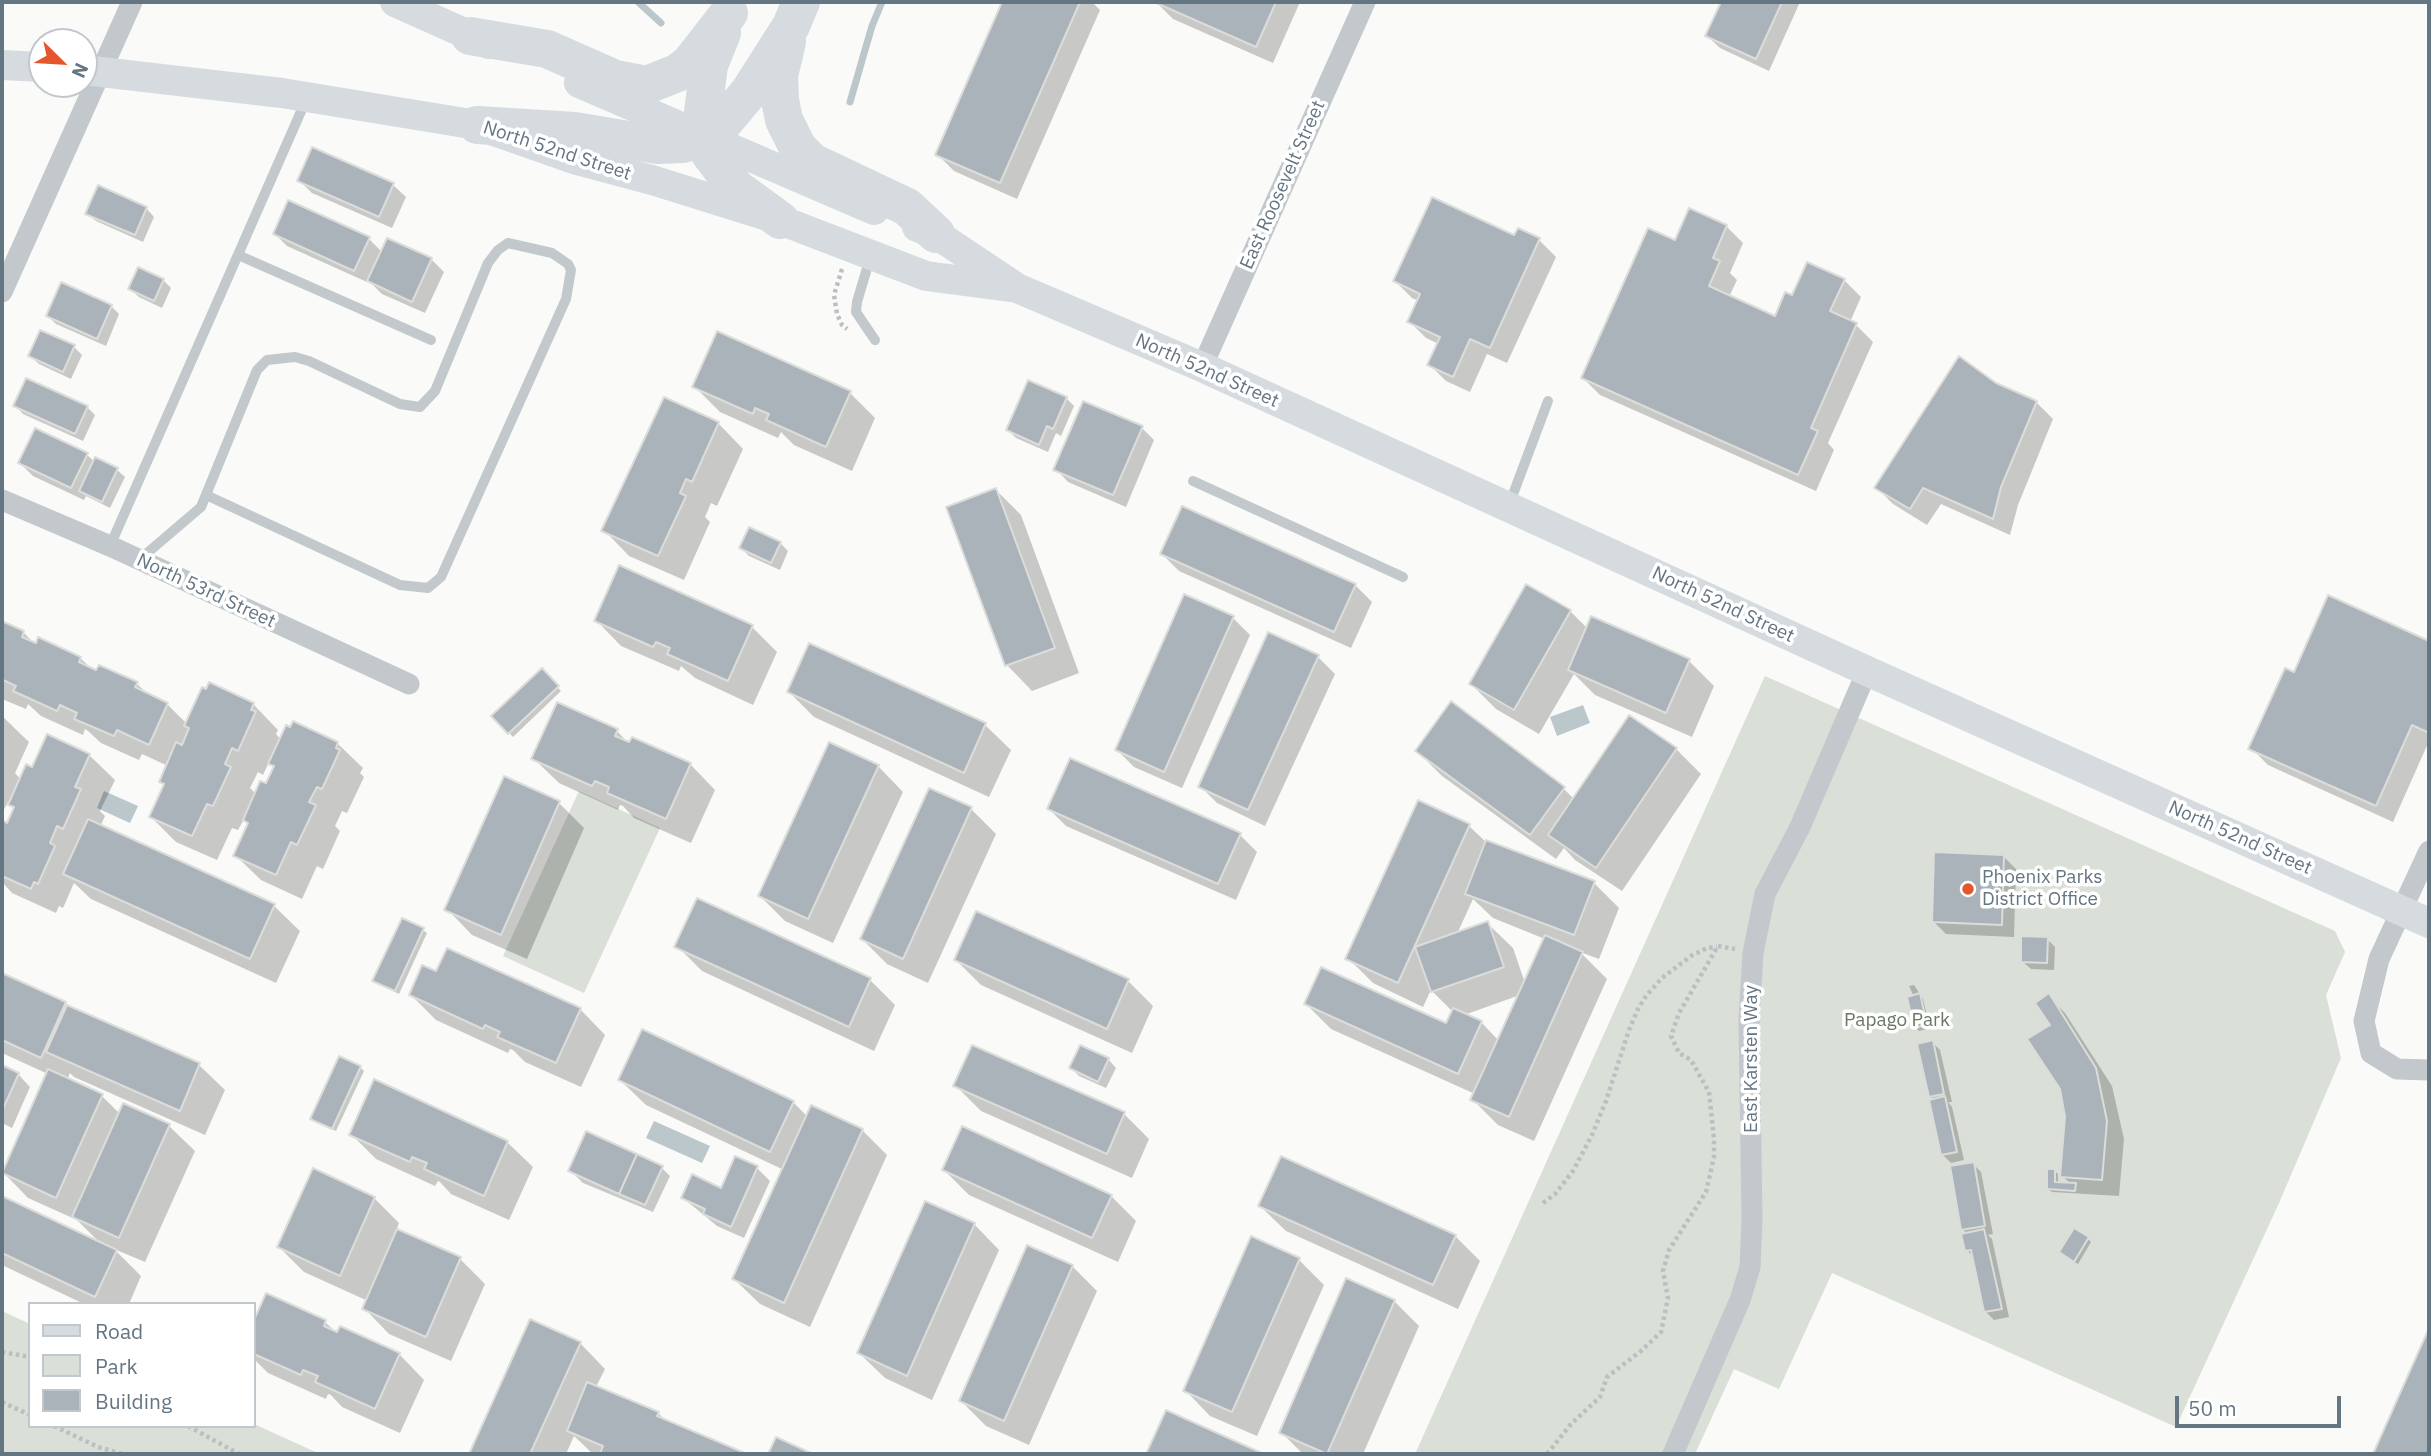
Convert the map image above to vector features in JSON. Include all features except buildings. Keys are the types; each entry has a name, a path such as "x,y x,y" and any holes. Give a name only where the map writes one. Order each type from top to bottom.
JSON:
{"highway":[{"path":"470,36 547,49 615,79 647,85 677,73 690,63 731,7"},
{"path":"731,7 709,65 703,112 704,138 710,154 736,188 780,220"},
{"path":"477,125 575,131 658,145 683,144 704,138 724,122 749,92 796,14"},
{"path":"796,14 779,76 784,120 798,148 812,162 906,207 936,234"}],"main road":[{"name":"North 52nd Street","path":"396,2 813,186 936,234 1017,288 1202,367 1867,671 2416,917"},
{"path":"2,65 28,66"},
{"name":"North 52nd Street","path":"98,72 307,97 477,125 577,160 780,220 858,258 926,276 1017,288"}],"street":[{"path":"98,62 132,2"},
{"name":"East Roosevelt Street","path":"1202,367 1365,2"},
{"path":"2,292 82,98"},
{"name":"North 53rd Street","path":"2,500 110,546 409,684"},
{"name":"East Karsten Way","path":"1673,1454 1725,1339 1750,1267 1752,1219 1749,1019 1753,953 1765,894 1800,827 1867,671"},
{"path":"2429,851 2416,917 2379,959 2364,1021 2371,1053 2397,1069 2429,1070"}],"lane":[{"path":"110,546 307,97"},
{"path":"139,560 201,507 257,370 267,360 295,357 309,361 400,404 420,407 435,391 488,263 498,250 508,243 552,253 568,264 571,270 566,299 441,577 428,588 400,585 206,495"},
{"path":"238,255 431,340"},
{"path":"858,258 856,312 875,340"},
{"path":"1508,507 1548,401"},
{"path":"1192,481 1403,577"}],"path":[{"path":"834,295 858,258"},
{"path":"1543,1203 1555,1194 1573,1171 1592,1135 1637,1009 1646,996 1662,978 1691,956 1707,948 1718,946 1753,953"},
{"path":"1547,1454 1571,1424 1600,1397 1607,1377 1661,1332 1668,1298 1664,1270 1669,1250 1706,1192 1714,1148 1709,1092 1691,1060 1679,1053 1671,1036 1679,1013 1718,946"},
{"path":"2,1352 28,1357"},
{"path":"2,1402 28,1414"},
{"path":"58,1428 98,1447 122,1454"},
{"path":"192,1428 239,1454"}],"green space":[{"name":"Papago Park","path":"1765,676 2335,931 2345,952 2326,995 2341,1058 2279,1203 2176,1427 1832,1273 1779,1389 1734,1369 1695,1454 1415,1454"},
{"path":"579,791 660,828 584,993 503,956"},
{"path":"2,1311 28,1323 28,1428 256,1428 256,1425 320,1454 2,1454"}],"shaded area":[{"path":"1583,705 1590,723 1557,736 1550,717"},
{"path":"104,791 138,806 130,823 97,808"},
{"path":"654,1121 710,1146 702,1163 646,1138"}],"waterway":[{"path":"638,2 661,23"},
{"path":"850,102 872,26 882,2"}],"place":[{"name":"Phoenix Parks District Office","path":"1968,889"}]}
